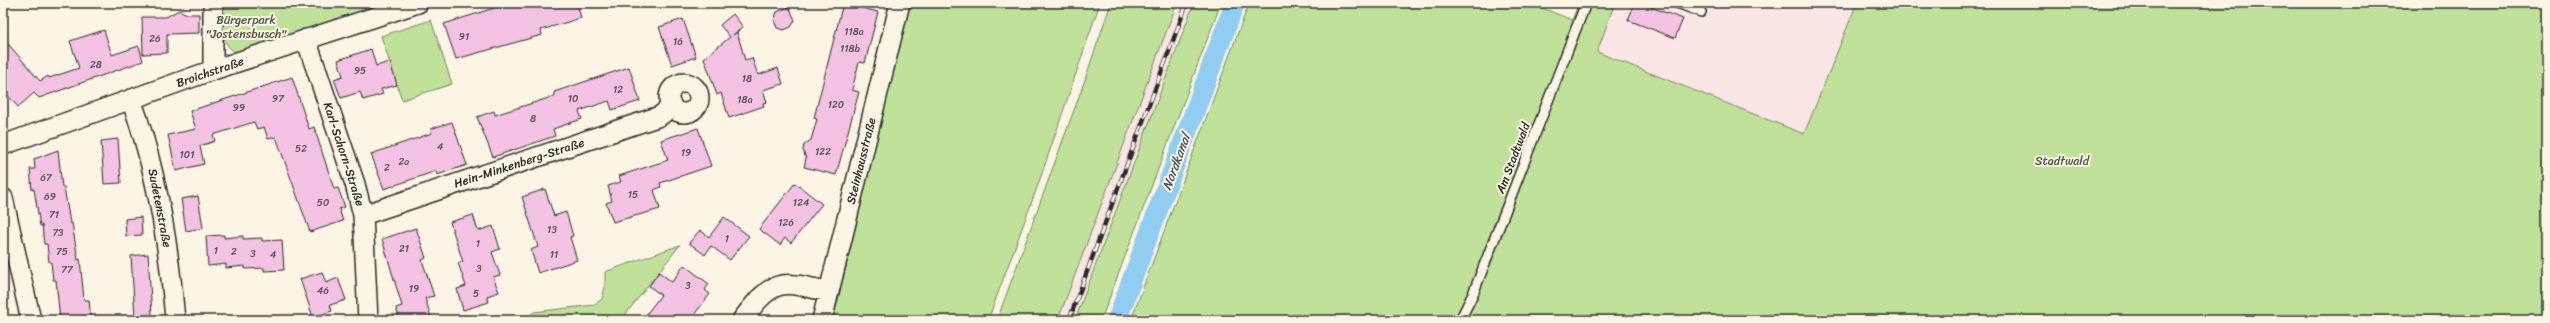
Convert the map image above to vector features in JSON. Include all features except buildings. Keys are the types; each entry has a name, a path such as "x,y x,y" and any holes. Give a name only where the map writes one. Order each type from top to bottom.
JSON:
{"street":[{"path":"212,70 213,3"},
{"name":"Broichstraße","path":"3,146 212,70 418,3"},
{"name":"Steinhausstraße","path":"822,320 900,3"},
{"name":"Karl-Schorn-Straße","path":"306,39 355,184 363,215 368,320"},
{"name":"Sudetenstraße","path":"131,99 144,137 160,203 175,320"},
{"name":"Hein-Minkenberg-Straße","path":"363,215 660,116 672,106"},
{"path":"3,198 31,320"},
{"path":"742,320 762,295 776,285 794,284 829,292"}],"lane":[{"name":"Am Stadtwald","path":"1460,320 1473,294 1586,3"},
{"path":"1677,3 1701,12"}],"shaded area":[{"path":"1177,3 1194,3 1075,320 1058,320"},
{"path":"1615,3 1857,3 1804,135 1597,52"}],"green space":[{"name":"Bürgerpark \"Jostensbusch\"","path":"223,3 398,3 237,53 226,44 222,31"},
{"path":"910,3 1100,3 1038,185 988,320 833,320"},
{"path":"1111,3 1177,3 1058,320 997,320 1081,91"},
{"path":"1194,3 1221,3 1101,320 1075,320"},
{"name":"Stadtwald","path":"1249,3 1530,3 1572,20 1579,3 1615,3 1597,52 1804,134 1857,3 2547,3 2547,320 1131,320"},
{"path":"431,20 452,84 402,100 381,36"},
{"path":"680,245 621,320 524,320 534,312 594,305 602,299 605,287 605,272"}],"waterway":[{"name":"Nordkanal","path":"1117,320 1235,3"}],"railway":[{"path":"1069,320 1187,3"}]}
